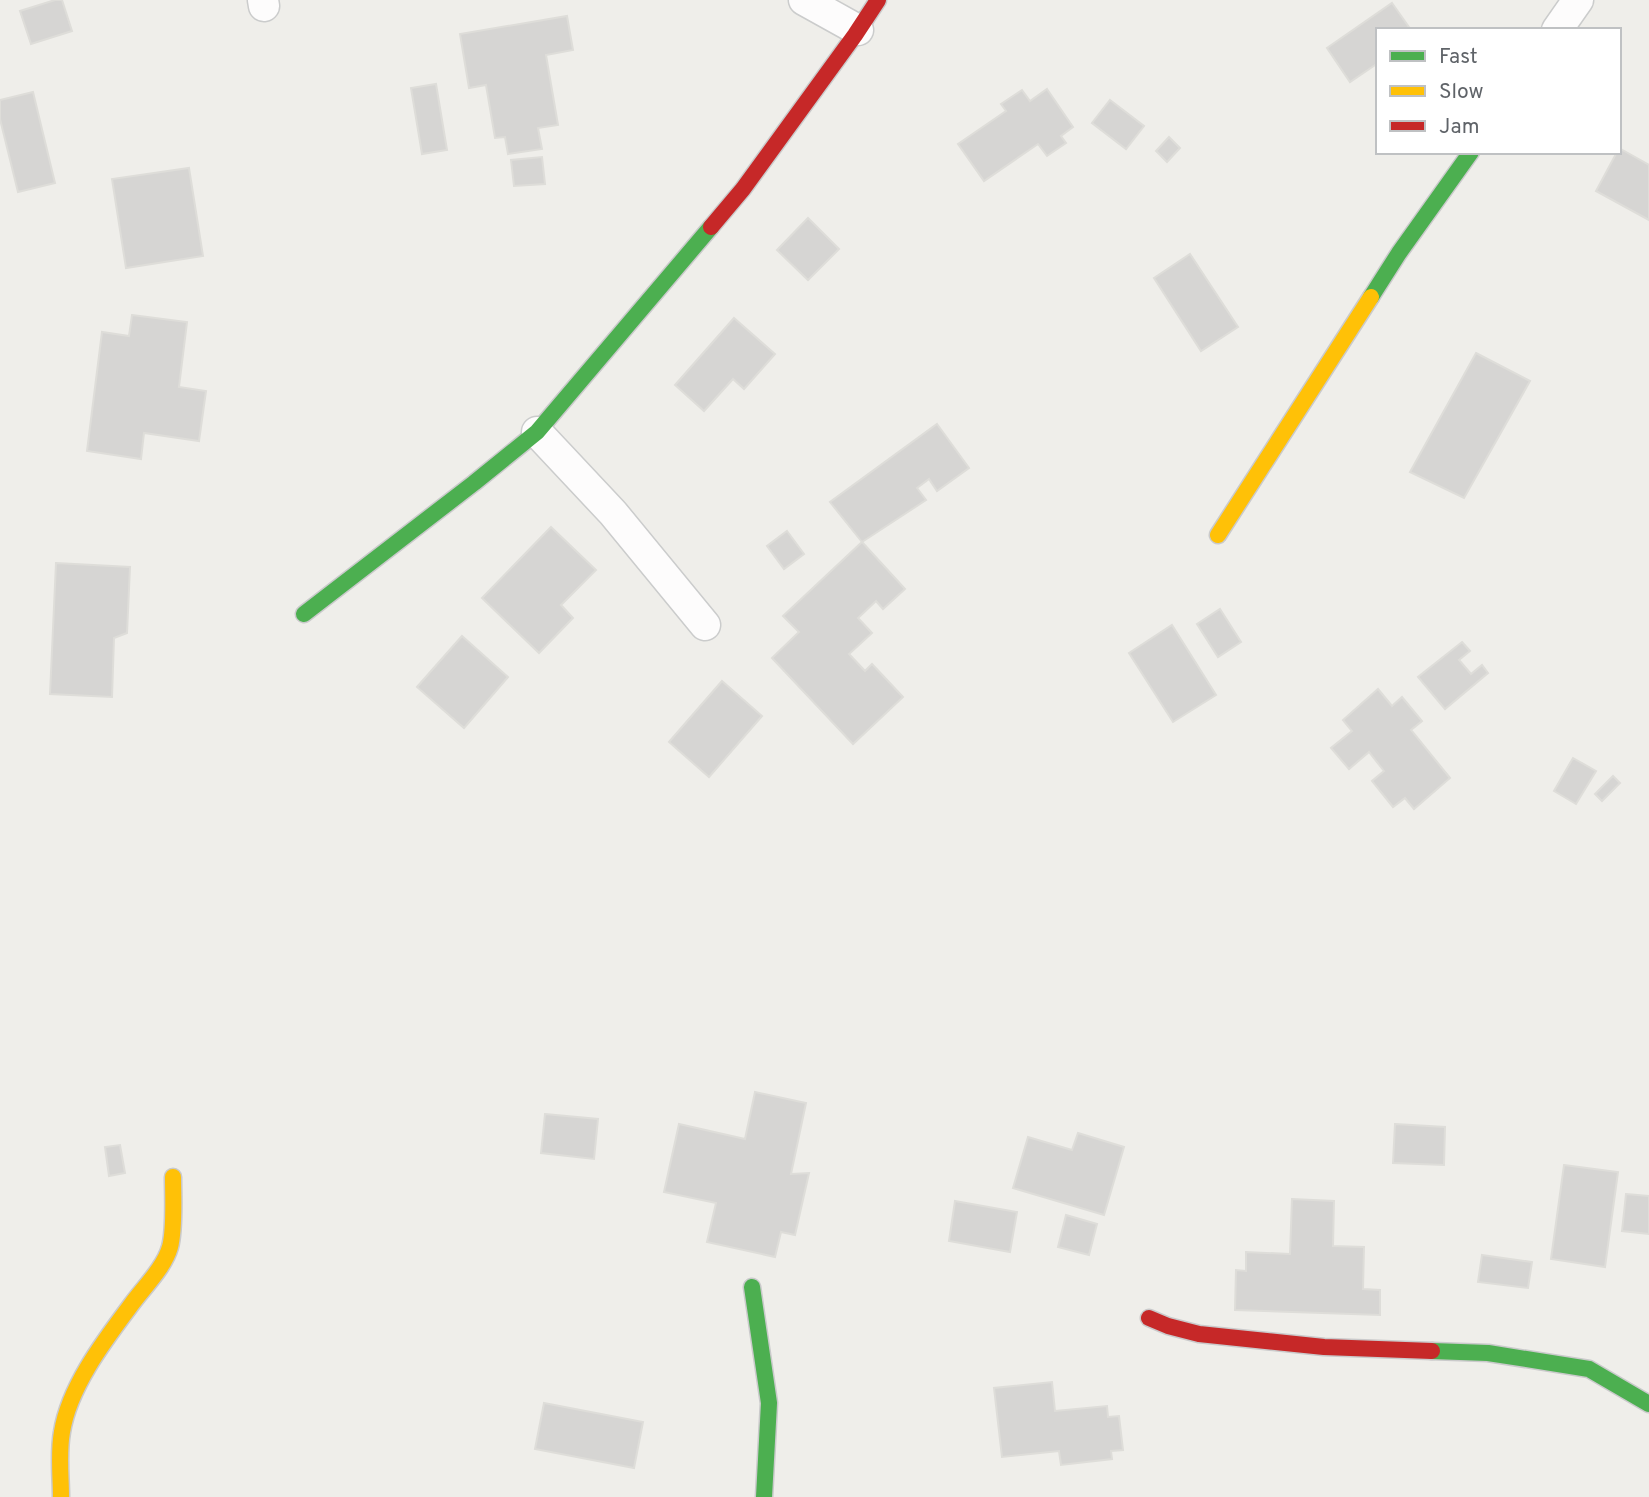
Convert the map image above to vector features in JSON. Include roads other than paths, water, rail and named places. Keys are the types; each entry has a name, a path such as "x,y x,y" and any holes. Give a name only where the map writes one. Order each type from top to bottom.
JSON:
{"street":[{"path":"804,0 858,30"},
{"path":"304,614 537,432 743,189 878,0"},
{"path":"1558,28 1578,0"},
{"path":"1219,535 1399,253 1470,154"},
{"path":"537,432 612,513 705,625"},
{"path":"61,1497 62,1429 74,1396 92,1362 161,1265 170,1247 173,1177"},
{"path":"752,1287 769,1403 764,1497"},
{"path":"1149,1318 1199,1334 1324,1347 1488,1353 1589,1369 1649,1404"}]}
